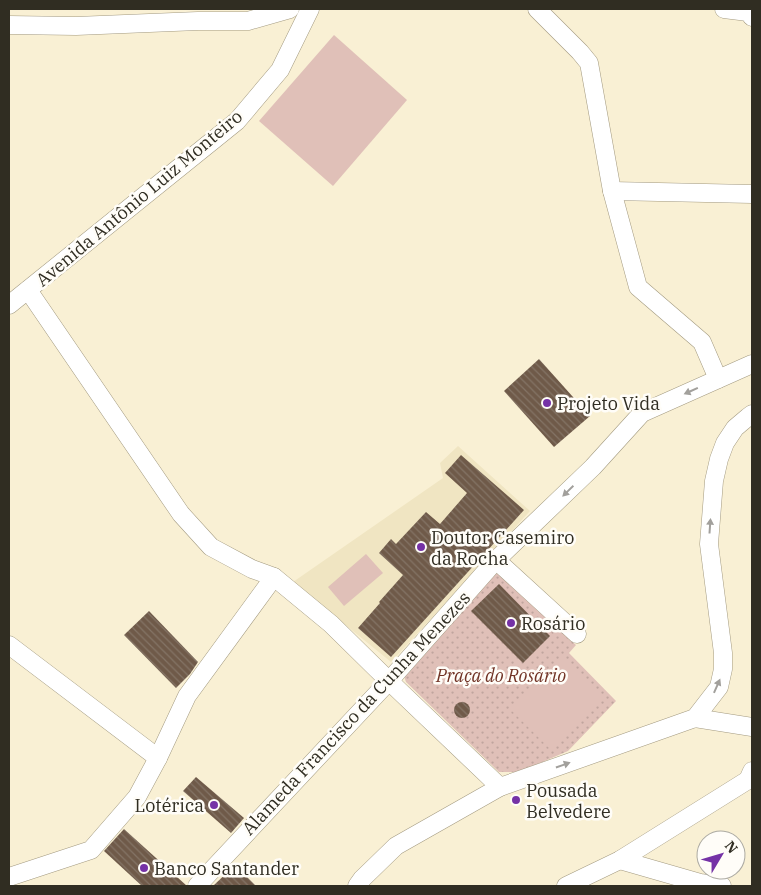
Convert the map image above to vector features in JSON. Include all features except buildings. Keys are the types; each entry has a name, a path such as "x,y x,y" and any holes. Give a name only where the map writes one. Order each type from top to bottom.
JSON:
{"street":[{"path":"9,25 76,26 248,21 290,9"},
{"name":"Avenida Antônio Luiz Monteiro","path":"9,305 237,121 280,70 310,9"},
{"path":"537,9 589,63 612,190 638,287 702,342 718,379"},
{"path":"724,9 748,12 752,17"},
{"path":"612,190 752,194"},
{"path":"28,290 181,514 211,547 274,577 331,624 500,787"},
{"name":"Alameda Francisco da Cunha Menezes","path":"197,886 389,681 496,560 593,467 642,412 752,364"},
{"path":"696,718 718,687 723,669 723,652 709,544 714,481 725,443 735,428 752,414"},
{"path":"496,560 577,634"},
{"path":"9,877 91,850 137,797 158,758 187,696 274,577"},
{"path":"9,645 158,758"},
{"path":"358,886 362,879 396,846 500,787 696,718 752,727"},
{"path":"566,886 620,860 748,780 752,771"},
{"path":"620,860 700,883 722,886"}],"shaded area":[{"name":"Doutor Casemiro da Rocha","path":"458,446 530,511 391,662 293,582 443,478 440,463"}],"green space":[{"path":"334,35 407,100 333,186 259,121"},
{"path":"366,554 383,573 344,606 328,587"},
{"name":"Praça do Rosário","path":"498,573 576,645 569,653 616,701 568,751 519,772 499,772 406,682 404,676 495,574"},
{"path":"563,658 602,697 550,749 511,710"}],"place":[{"name":"Projeto Vida","path":"547,403"},
{"name":"Doutor Casemiro da Rocha","path":"421,547"},
{"name":"Rosário","path":"511,623"},
{"name":"Pousada Belvedere","path":"516,800"},
{"name":"Lotérica","path":"214,805"},
{"name":"Banco Santander","path":"144,868"}]}
